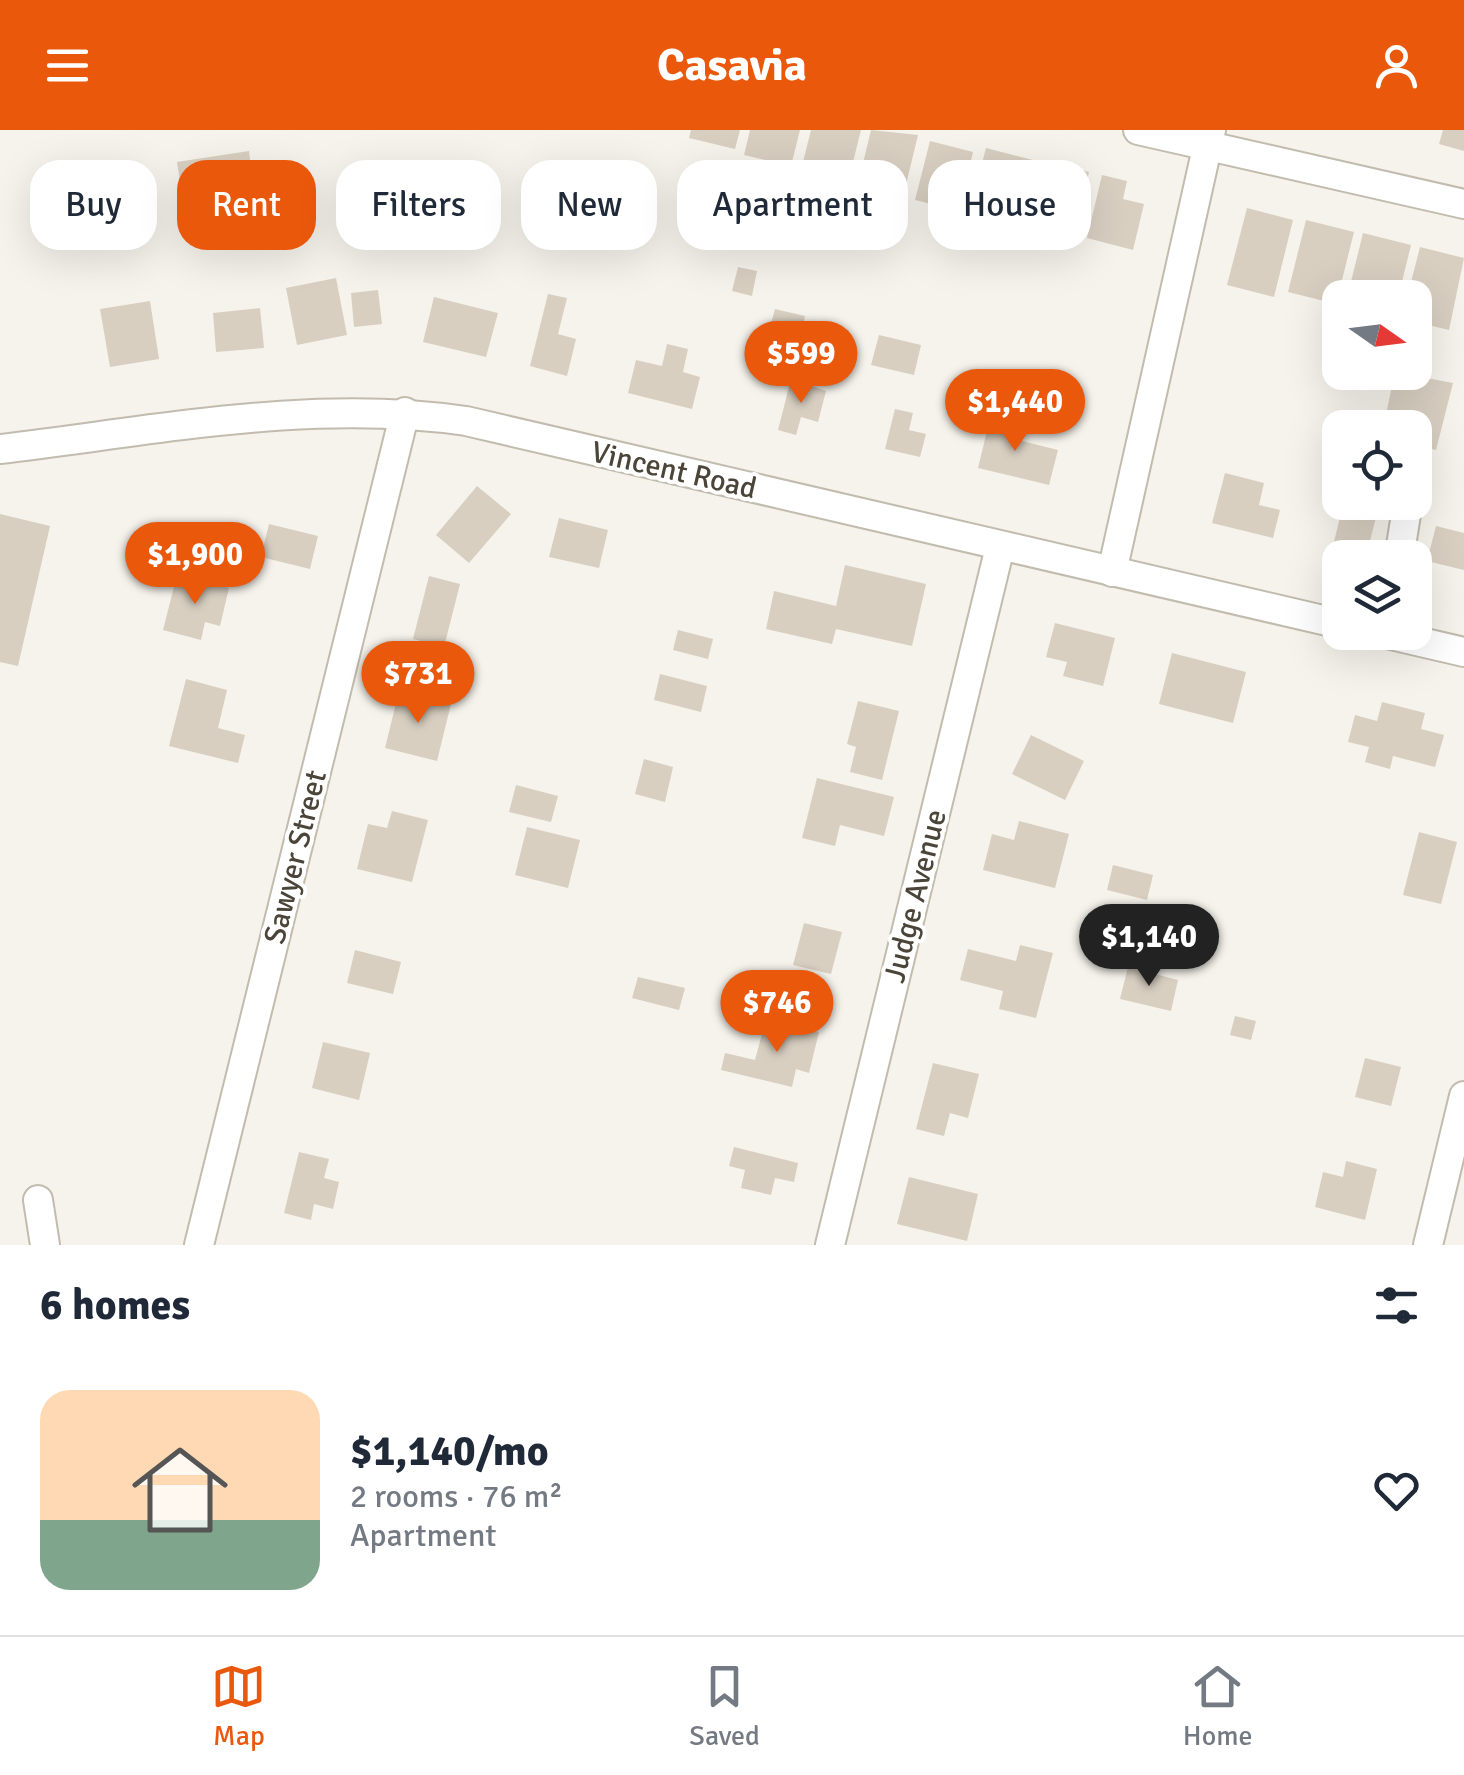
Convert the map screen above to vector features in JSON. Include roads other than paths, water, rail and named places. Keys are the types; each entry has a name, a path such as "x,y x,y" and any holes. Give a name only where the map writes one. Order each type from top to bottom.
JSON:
{"street":[{"path":"1138,130 1209,138 1464,204"},
{"path":"1112,572 1209,138"},
{"name":"Vincent Road","path":"0,449 326,411 405,412 466,421 1322,620"},
{"name":"Sawyer Street","path":"199,1245 405,412"},
{"name":"Judge Avenue","path":"830,1245 1000,546"},
{"path":"1432,645 1464,652"},
{"path":"1428,1245 1464,1096"},
{"path":"38,1200 46,1245"}]}
